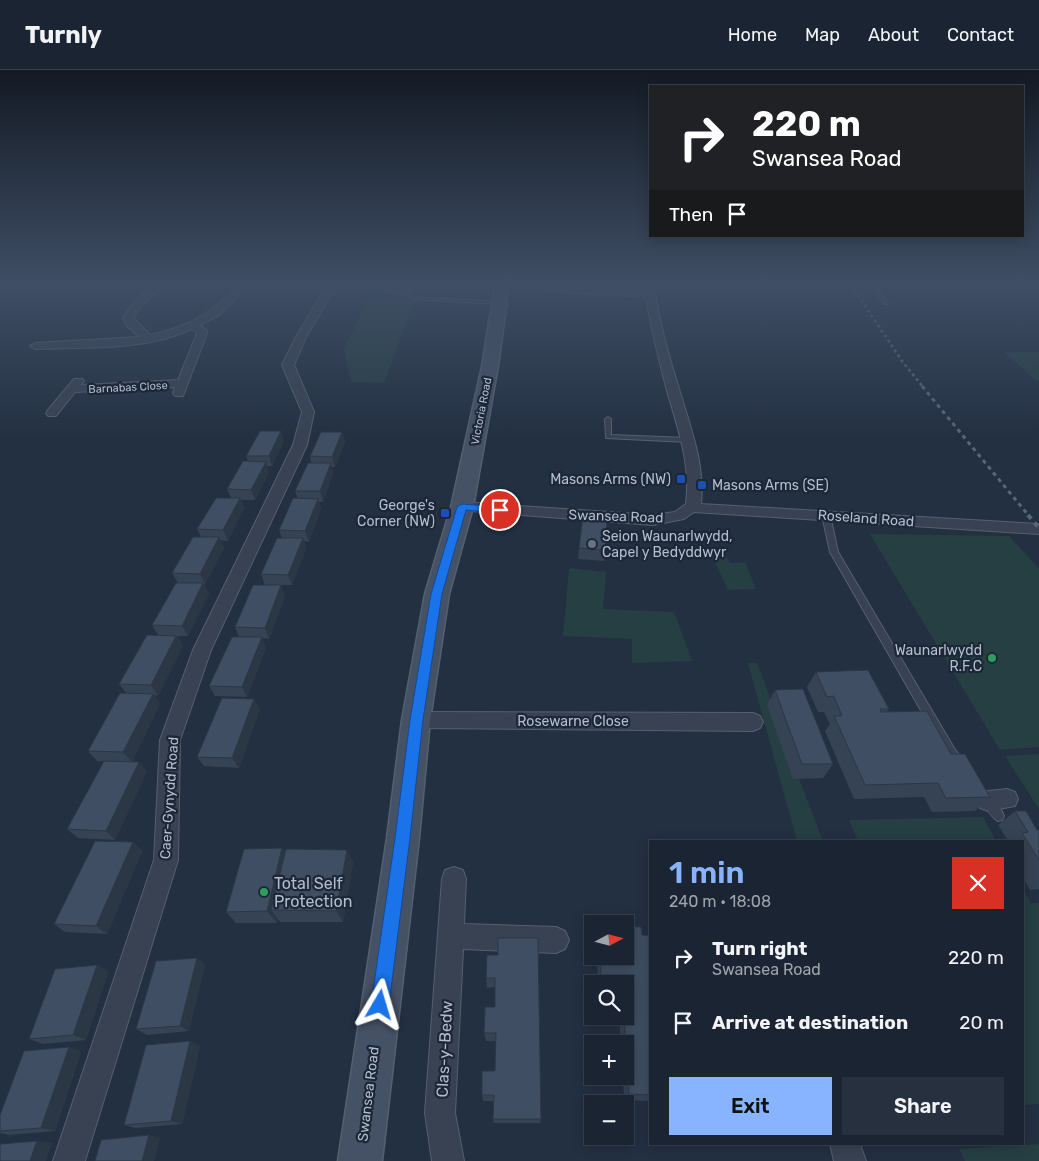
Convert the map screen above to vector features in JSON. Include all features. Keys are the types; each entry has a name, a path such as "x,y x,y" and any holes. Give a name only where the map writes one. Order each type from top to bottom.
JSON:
{"main road":[{"name":"Victoria Road","path":"462,507 494,336"},
{"name":"Swansea Road","path":"360,1161 403,838 416,720 437,594 462,507"}],"street":[{"path":"35,346 122,342 154,336"},
{"name":"Barnabas Close","path":"178,394 201,336"},
{"name":"Caer-Gynydd Road","path":"69,1161 166,860 170,740 202,650 300,445 308,412 288,365 302,336"},
{"path":"659,336 693,458 696,491 693,506"},
{"name":"Barnabas Close","path":"52,413 75,385 169,385 184,382"},
{"name":"Swansea Road","path":"462,507 653,520 679,516 693,506"},
{"name":"Roseland Road","path":"693,506 700,509 1039,529"},
{"name":"Rosewarne Close","path":"416,720 729,714 753,722"},
{"name":"Clas-y-Bedw","path":"448,1161 440,1113 454,879"},
{"path":"450,936 556,940"},
{"path":"845,1145 850,1161"}],"lane":[{"path":"608,419 608,437 688,440"},
{"path":"826,515 834,552 950,750 966,772"}],"green space":[{"path":"350,336 401,336 384,383 351,382 344,349"},
{"path":"1004,352 1039,352 1039,380 1035,380"},
{"name":"Waunarlwydd R.F.C","path":"870,534 1009,536 1039,569 1039,747 1000,750"},
{"path":"711,554 725,554 730,563 745,562 756,589 728,590"},
{"path":"569,568 606,572 603,609 674,612 692,661 632,663 632,639 563,636"},
{"path":"748,663 757,663 773,705 793,778 799,779 823,840 797,840"},
{"path":"1039,754 1039,809 1005,756"},
{"path":"983,817 995,840 858,840 849,820"},
{"path":"1024,892 1031,903 1039,903 1039,1104 1024,1105"},
{"path":"1039,1144 1039,1161 965,1161 959,1149 1024,1145"}],"building":[{"path":"260,431 281,431 269,456 246,456"},
{"path":"321,432 342,432 332,457 310,456"},
{"path":"243,461 266,462 251,490 227,489"},
{"path":"308,463 331,463 320,491 295,491"},
{"path":"216,498 240,498 223,530 197,529"},
{"path":"293,498 318,499 305,531 279,530"},
{"name":"Seion Waunarlwydd, Capel y Bedyddwyr","path":"583,516 607,518 606,550 579,548"},
{"path":"193,537 219,537 200,574 172,573"},
{"path":"277,538 303,538 288,575 261,574"},
{"path":"176,583 203,583 182,626 152,625"},
{"path":"253,585 281,585 265,628 235,627"},
{"path":"147,635 176,636 151,685 119,684"},
{"path":"232,637 262,637 242,687 209,686"},
{"path":"868,670 889,709 880,709 881,712 927,711 951,754 965,754 990,797 946,798 938,783 865,785 834,716 842,716 834,696 827,697 816,672"},
{"path":"803,689 833,764 802,764 775,690"},
{"path":"120,693 153,694 123,752 88,751"},
{"path":"222,698 254,699 232,758 197,757"},
{"path":"104,761 139,762 106,831 67,829"},
{"path":"1015,811 1026,811 1037,830 1039,830 1039,860 1022,833 1028,832"},
{"path":"95,841 133,842 96,926 54,924"},
{"path":"282,848 267,911 226,912 244,849"},
{"path":"286,849 347,850 336,911 271,910"},
{"path":"634,927 641,927 642,935 649,936 649,1095 629,1094 628,1085 634,1085 634,1035 625,1035 625,1025 634,1025 634,975 601,975 600,965 634,965"},
{"path":"498,938 538,938 541,1119 493,1119 494,1095 482,1095 482,1071 495,1071 496,1033 484,1033 485,1007 495,1007 495,978 486,978 487,955 498,955"},
{"path":"197,958 180,1026 136,1029 156,961"},
{"path":"97,965 73,1035 29,1039 55,969"},
{"path":"190,1041 171,1121 124,1125 146,1045"},
{"path":"69,1047 41,1128 0,1131 0,1115 24,1051"},
{"path":"149,1135 142,1161 95,1161 101,1140"},
{"path":"37,1141 30,1161 0,1161 0,1144"}],"railway":[{"path":"885,336 923,387"},
{"path":"922,386 1029,516"},
{"path":"1028,515 1039,528"}],"place":[{"name":"Masons Arms (NW)","path":"681,479"},
{"name":"Masons Arms (SE)","path":"702,485"},
{"name":"George's Corner (NW)","path":"445,513"},
{"name":"Seion Waunarlwydd, Capel y Bedyddwyr","path":"592,544"},
{"name":"Waunarlwydd R.F.C","path":"992,658"},
{"name":"Total Self Protection","path":"264,892"}],"route":[{"path":"380,1005 403,838 416,720 437,594 462,507 500,510"}]}
